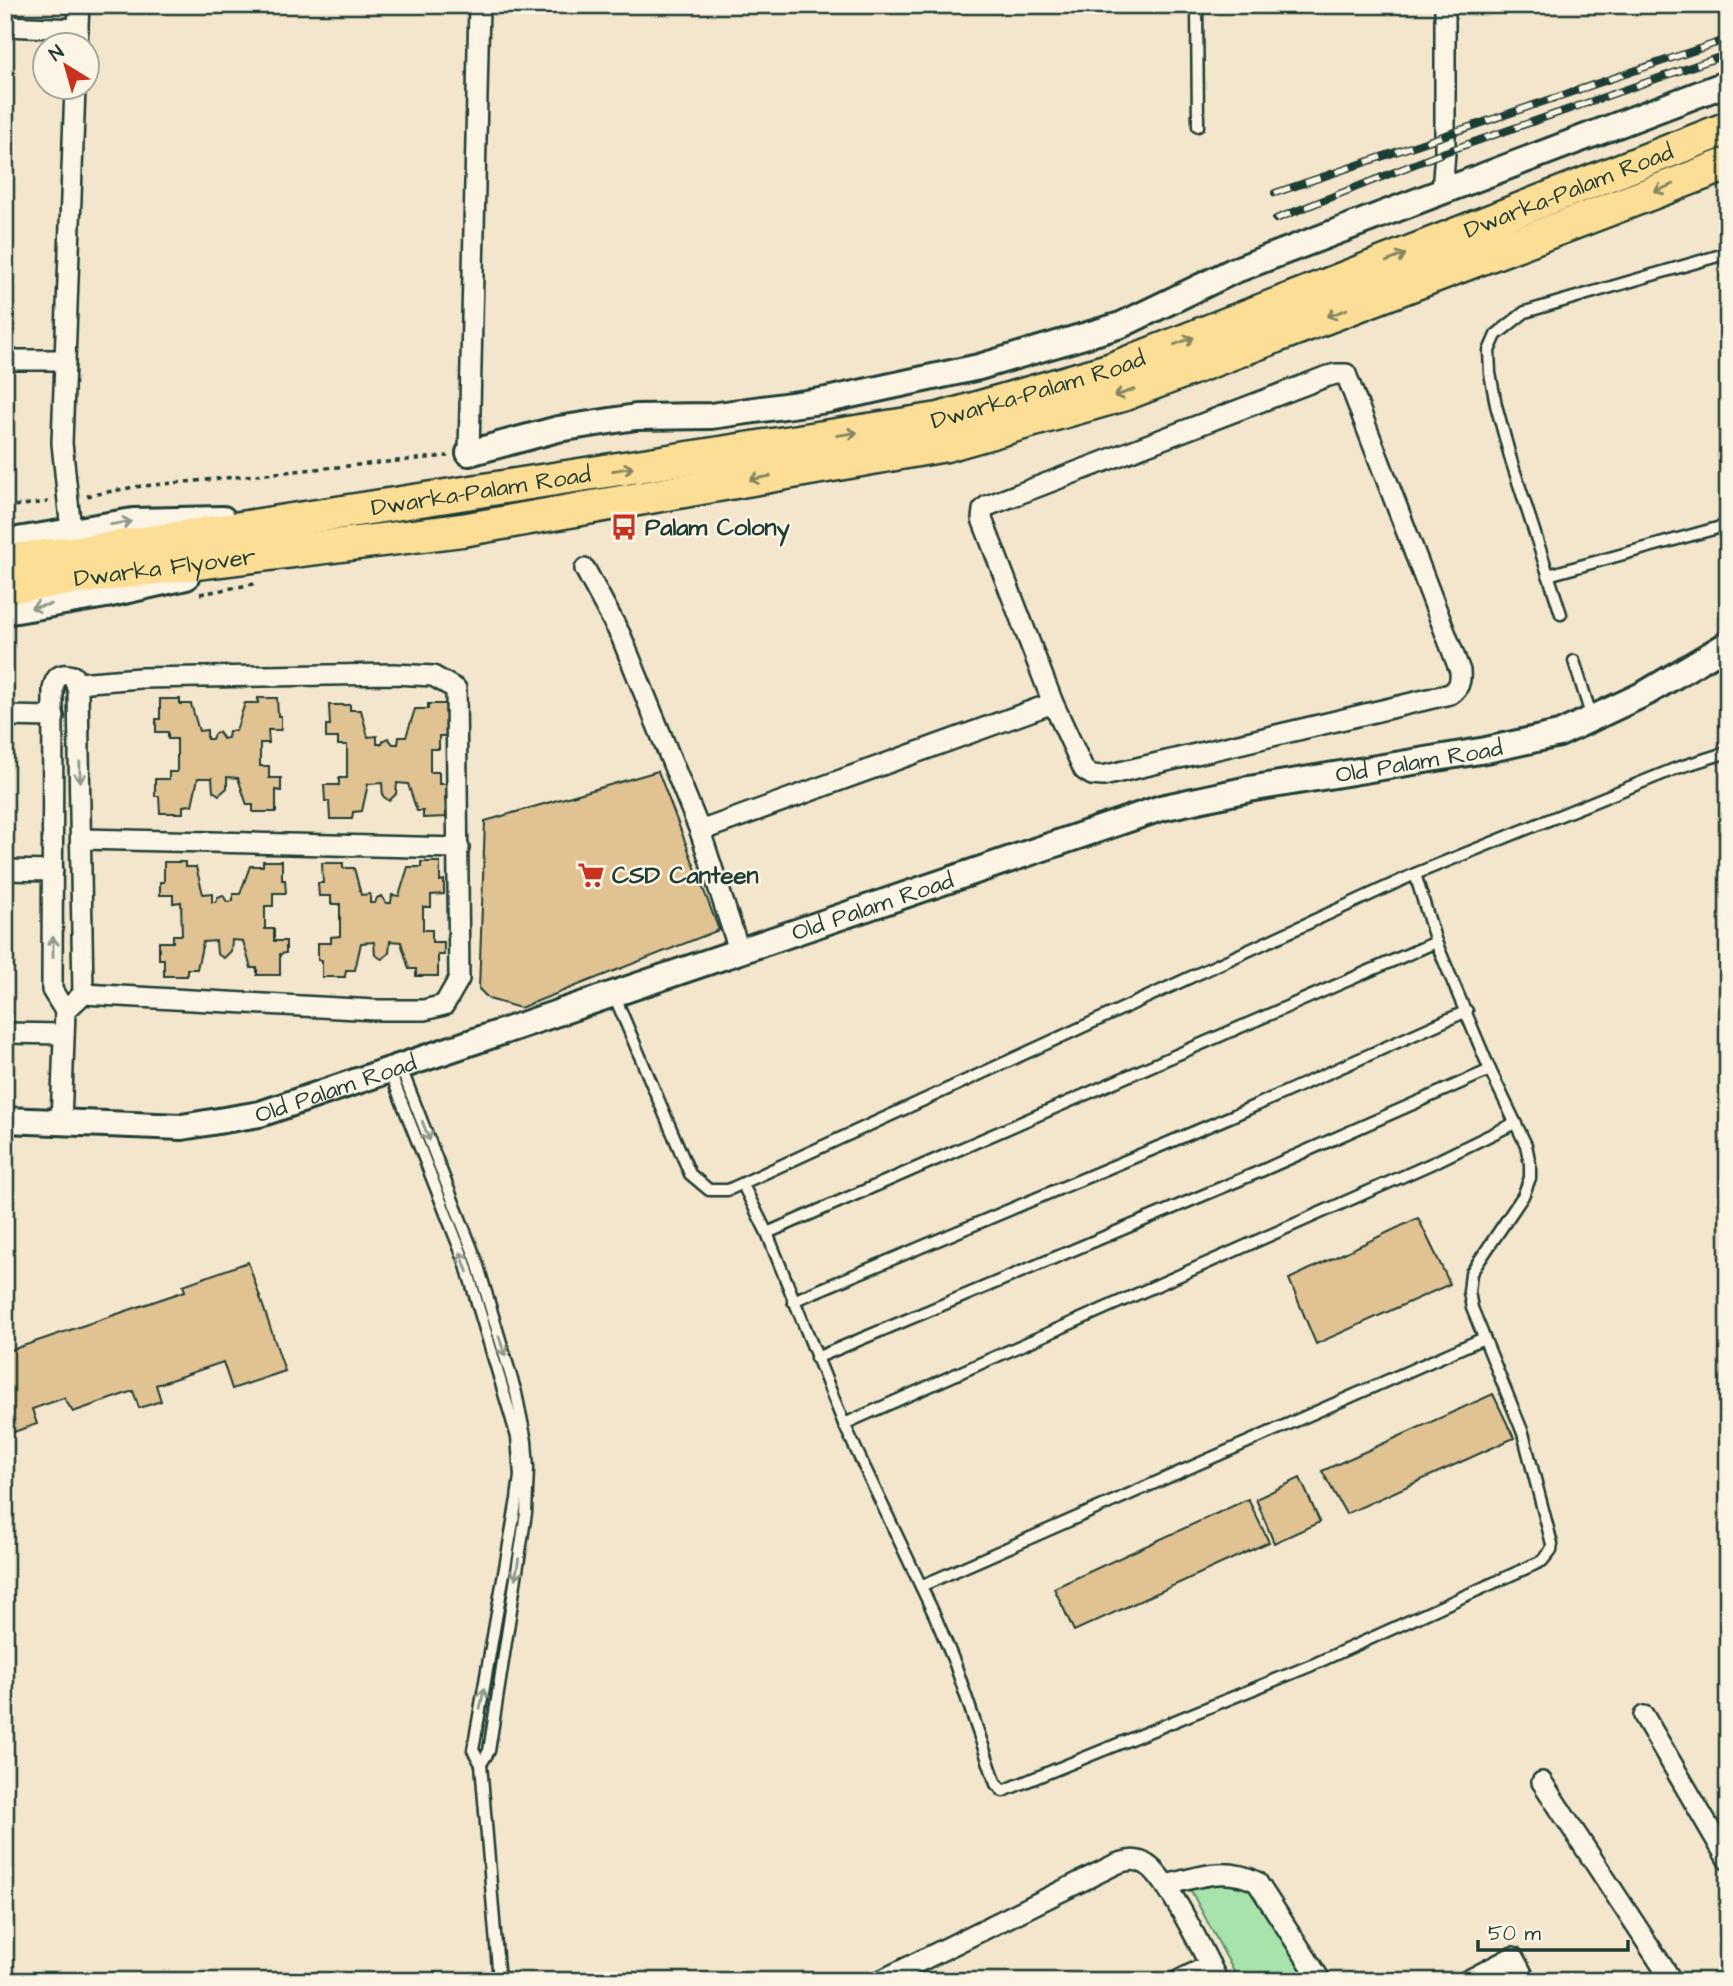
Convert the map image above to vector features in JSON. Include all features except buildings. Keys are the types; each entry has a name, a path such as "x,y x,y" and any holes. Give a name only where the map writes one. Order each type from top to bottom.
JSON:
{"main road":[{"name":"Dwarka-Palam Road","path":"313,517 939,419 1112,369 1728,128"},
{"name":"Dwarka-Palam Road","path":"324,547 462,530 946,445 1122,395 1728,164"},
{"name":"Dwarka Flyover","path":"5,587 220,546 313,517"},
{"name":"Dwarka Flyover","path":"5,561 220,546 324,547"}],"street":[{"path":"78,32 79,5"},
{"path":"479,5 469,453 558,429 636,417 710,416 828,400 979,368 1121,325 1233,271 1728,83"},
{"path":"1441,192 1445,152 1445,5"},
{"path":"5,26 45,32"},
{"path":"71,531 62,443 74,102"},
{"path":"5,360 65,360"},
{"path":"1336,373 1346,374 1460,671 1456,690 1450,694 1103,776 1093,775 1084,769 1053,703 982,519 983,510 1325,377 1336,373"},
{"path":"5,542 133,521 313,517"},
{"path":"5,612 106,595 324,547"},
{"path":"585,569 621,636 700,831 740,953"},
{"name":"Old Palam Road","path":"5,1120 182,1127 260,1114 1161,808 1249,789 1486,751 1559,734 1646,693 1728,644"},
{"path":"61,1123 65,1011 52,990 54,717 55,680 66,674 72,676 77,683 83,995"},
{"path":"65,1011 83,995 375,1010 424,1010 444,1005 459,979 456,689 433,676 140,678 77,683"},
{"path":"700,831 1053,703"},
{"path":"5,716 54,717"},
{"path":"82,839 458,848"},
{"path":"5,870 53,871"},
{"path":"5,1033 64,1034"},
{"path":"1644,1716 1728,1860"},
{"path":"1542,1782 1672,1981"},
{"path":"880,1981 1129,1860 1138,1860 1156,1871 1214,1973 1178,1981"},
{"path":"1166,1885 1210,1873 1225,1872 1257,1882 1321,1981"},
{"path":"1468,1981 1513,1957 1526,1981"}],"lane":[{"path":"1197,5 1198,126"},
{"path":"1561,614 1496,405 1489,351 1496,335 1509,322 1525,312 1728,253"},
{"path":"1548,575 1728,524"},
{"path":"1574,661 1592,719"},
{"path":"614,995 690,1174 699,1184 717,1192 743,1185 1415,874 1677,768 1728,752"},
{"path":"743,1185 767,1233 844,1424 955,1664 996,1784 1003,1791 1312,1665 1542,1561 1551,1550 1552,1544 1523,1433 1472,1308 1469,1292 1471,1273 1511,1217 1530,1178 1526,1145 1490,1070 1436,942 1415,874"},
{"path":"767,1233 1436,942"},
{"path":"793,1301 1232,1116 1467,1011"},
{"path":"395,1070 476,1259 516,1392 526,1441 526,1513 489,1751 481,1764"},
{"path":"395,1070 465,1262 517,1437 520,1476 517,1499 473,1750 481,1764 499,1981"},
{"path":"816,1358 1248,1176 1490,1070"},
{"path":"844,1424 1435,1162 1515,1123"},
{"path":"921,1587 1484,1338"}],"path":[{"path":"5,507 66,500 134,487 469,453"}],"green space":[{"path":"1205,1882 1233,1882 1256,1887 1314,1981 1239,1981 1189,1887"}],"railway":[{"path":"1275,193 1728,39"},
{"path":"1276,219 1445,152 1728,54"}],"place":[{"name":"Palam Colony","path":"624,527"},
{"name":"CSD Canteen","path":"591,875"}]}
